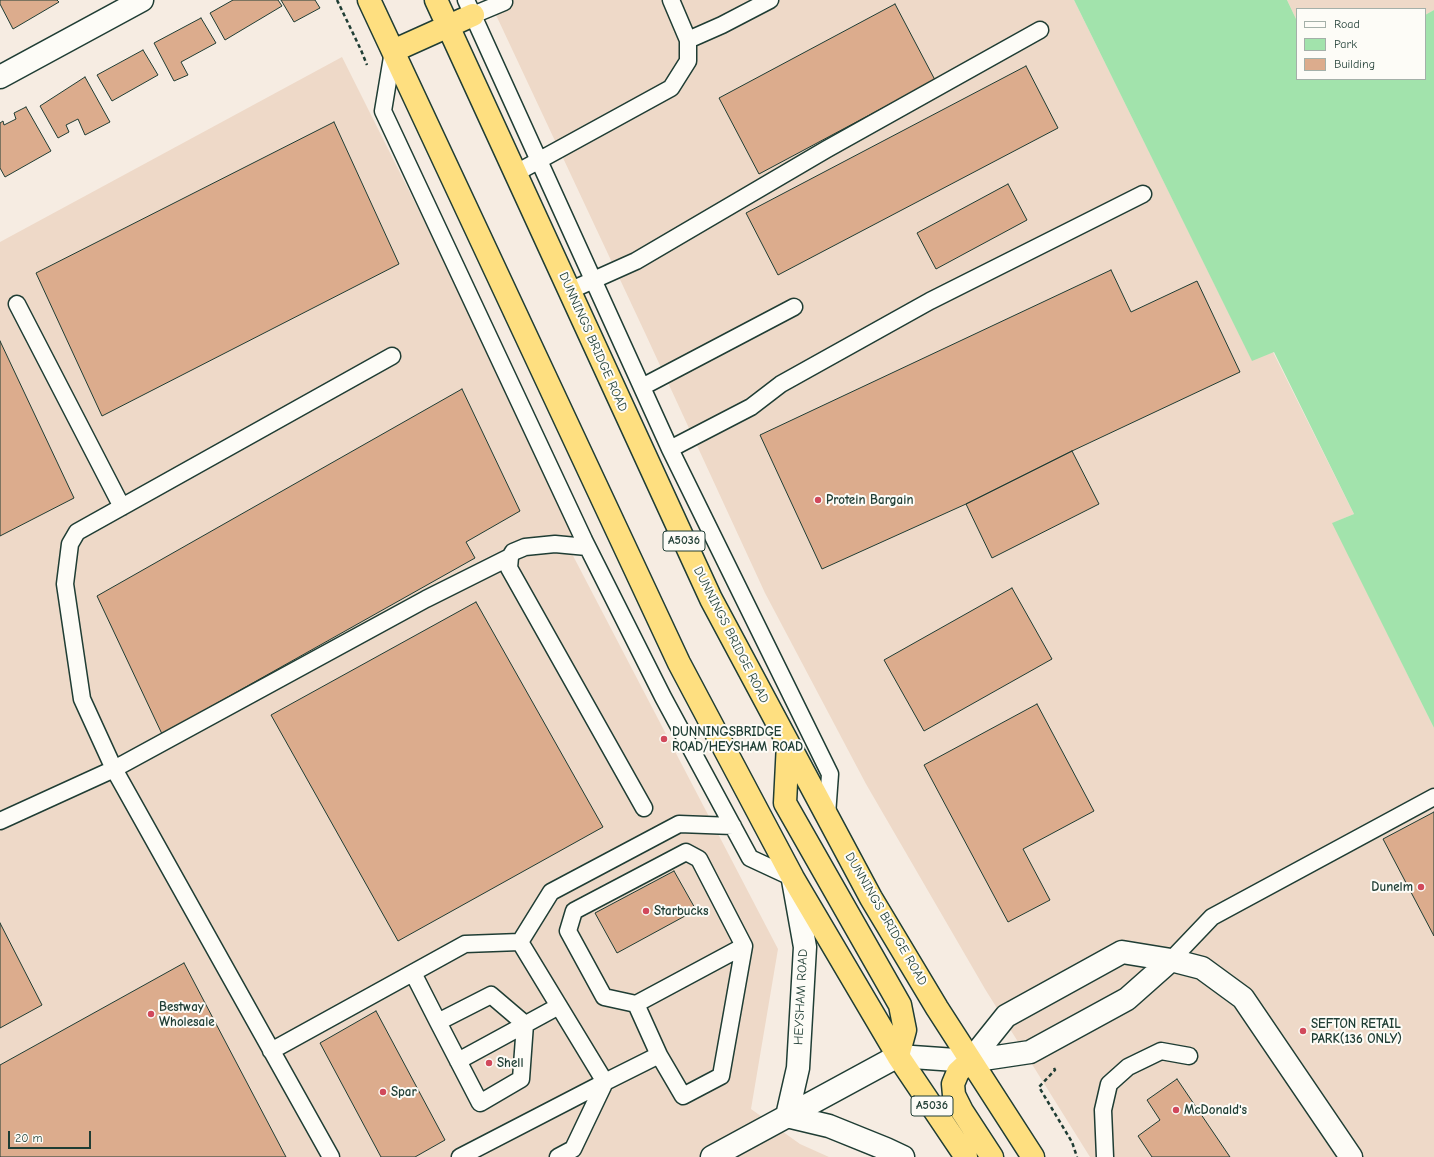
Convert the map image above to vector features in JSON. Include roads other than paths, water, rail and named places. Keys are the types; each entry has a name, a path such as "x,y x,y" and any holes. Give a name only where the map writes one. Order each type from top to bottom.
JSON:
{"highway":[{"name":"A5036","path":"369,0 679,663 793,878 898,1056 966,1157"},
{"name":"DUNNINGS BRIDGE ROAD","path":"436,0 711,599 872,898 970,1061 1033,1157"},
{"path":"393,51 448,26 470,8"},
{"path":"788,743 785,802 900,1006 905,1030 898,1056"},
{"path":"970,1061 958,1072 953,1084 954,1095 962,1111 992,1157"}],"street":[{"path":"0,77 142,0"},
{"name":"HEYSHAM ROAD","path":"787,1116 798,1068 804,947 793,878"},
{"path":"970,1061 1006,1016 1122,952 1171,960 1202,968 1243,998 1351,1157"},
{"path":"712,1157 898,1056 970,1061 1030,1052 1127,999 1171,960"},
{"path":"787,1116 829,1126 886,1148 903,1157"}],"lane":[{"path":"503,0 504,2 470,8 670,449 830,774 826,815"},
{"path":"516,173 671,88 688,61 688,40 671,0"},
{"path":"688,40 722,25 770,0"},
{"path":"569,291 636,261 834,145 1040,30"},
{"path":"393,51 383,111 587,547 663,697 750,858 793,878"},
{"path":"670,449 751,407 781,384 930,301 1143,194"},
{"path":"16,304 122,507"},
{"path":"642,387 794,307"},
{"path":"330,1157 114,769 82,699 65,584 70,544 77,532 392,356"},
{"path":"587,547 555,544 525,547 513,552 510,557 509,568 644,808"},
{"path":"0,821 114,769 426,598 510,557"},
{"path":"766,702 788,691"},
{"path":"1171,960 1212,917 1434,797"},
{"path":"520,942 551,892 679,824 732,826"},
{"path":"636,1004 659,1055 683,1096 721,1076 744,946 699,859 686,852 574,912 568,931 604,997 636,1004 744,946"},
{"path":"271,1051 465,944 520,942"},
{"path":"520,942 605,1082"},
{"path":"413,973 480,1103 521,1079 525,1024"},
{"path":"438,1022 491,995 525,1024"},
{"path":"458,1061 558,1006"},
{"path":"1105,1157 1103,1110 1109,1084 1128,1067 1161,1052 1189,1056"},
{"path":"460,1157 659,1055"},
{"path":"558,1157 573,1149 605,1082"}],"place":[{"name":"Protein Bargain","path":"818,500"},
{"name":"DUNNINGSBRIDGE ROAD/HEYSHAM ROAD","path":"664,739"},
{"name":"Dunelm","path":"1421,887"},
{"name":"Starbucks","path":"646,911"},
{"name":"Bestway Wholesale","path":"151,1014"},
{"name":"SEFTON RETAIL PARK(136 ONLY)","path":"1303,1031"},
{"name":"Shell","path":"489,1063"},
{"name":"Spar","path":"383,1092"},
{"name":"McDonald's","path":"1176,1110"}]}
